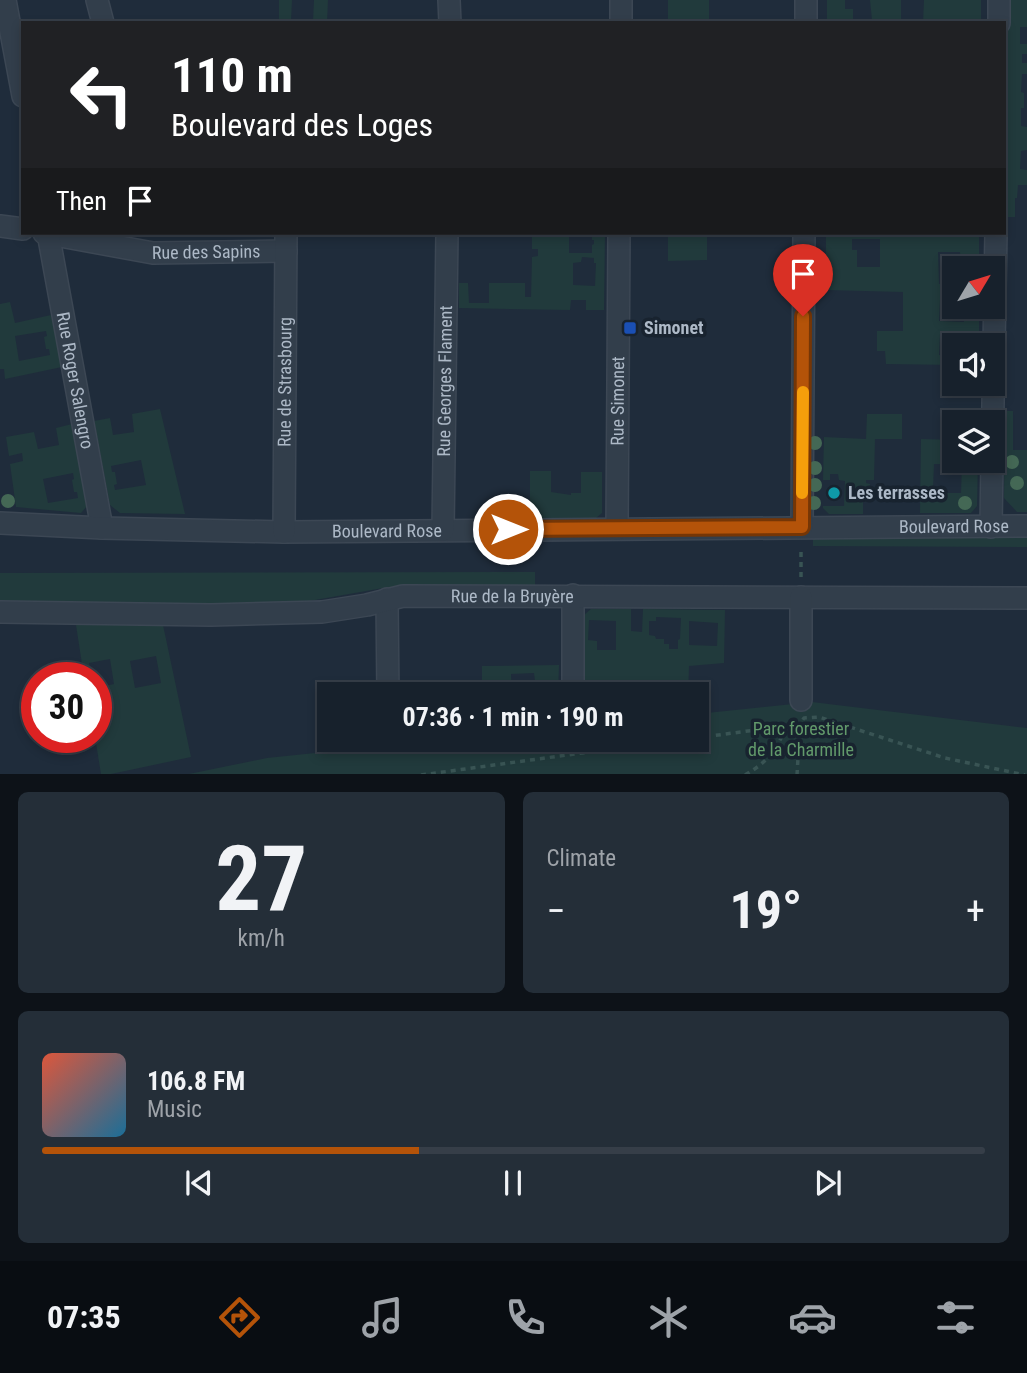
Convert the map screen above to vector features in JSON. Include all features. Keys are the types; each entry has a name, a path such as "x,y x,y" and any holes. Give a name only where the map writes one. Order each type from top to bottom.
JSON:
{"street":[{"path":"5,0 21,85"},
{"path":"97,0 102,21"},
{"path":"449,0 450,21"},
{"path":"621,0 621,21"},
{"path":"806,0 806,21"},
{"path":"999,0 999,21"},
{"path":"0,226 21,229"},
{"name":"Rue Roger Salengro","path":"47,235 102,528"},
{"name":"Rue des Sapins","path":"58,235 153,253 286,242"},
{"name":"Rue Georges Flament","path":"443,530 447,235"},
{"name":"Rue Simonet","path":"617,528 619,235"},
{"path":"802,527 804,235"},
{"path":"993,410 996,235"},
{"name":"Rue de Strasbourg","path":"284,531 286,242"},
{"path":"991,527 992,473"},
{"name":"Boulevard Rose","path":"0,523 102,528 284,531 1027,526"},
{"path":"573,595 573,682"},
{"name":"Rue de la Bruyère","path":"0,612 211,615 322,612 403,596 1027,598"},
{"path":"801,597 801,701"},
{"path":"387,599 388,682"}],"path":[{"path":"801,597 802,527"},
{"path":"797,774 801,701"},
{"path":"709,736 800,724 804,718 820,717 945,758 1020,774"},
{"path":"747,774 771,756 788,726"},
{"path":"428,774 589,752"}],"green space":[{"path":"279,0 292,0 291,21 279,21"},
{"path":"314,0 328,0 327,21 313,21"},
{"path":"668,0 709,0 709,21 668,21"},
{"path":"827,0 845,0 845,9 853,9 853,20 827,19"},
{"path":"870,0 901,0 901,20 872,20"},
{"path":"924,0 981,0 981,21 923,21"},
{"path":"1008,0 1027,0 1027,27 1020,27 1020,44 1027,44 1027,54 1022,54 1022,63 1027,63 1027,74 1022,74 1024,108 1021,108 1021,126 1027,127 1027,150 1021,151 1020,169 1027,170 1027,185 1018,185 1015,217 1007,217"},
{"path":"532,235 569,235 569,253 592,253 592,235 605,235 604,310 586,310 586,300 571,300 570,310 459,308 459,283 468,283 469,303 489,303 489,283 525,283 525,297 531,297 532,257 538,256 538,249 532,249","holes":["582,257 594,258 595,286 573,285 573,263 581,262"]},
{"path":"668,235 707,235 707,260 668,261"},
{"path":"826,235 979,235 979,256 960,256 960,252 938,252 939,284 942,284 939,321 964,322 964,319 979,319 979,333 940,334 939,355 942,355 942,365 886,364 885,351 877,351 877,331 903,331 903,292 826,290","holes":["852,239 880,239 880,267 857,267 857,250 852,250"]},
{"path":"10,302 15,323 51,315 62,367 5,379 4,369 0,369 0,304","holes":["46,331 47,336 44,337 50,355 19,361 15,336"]},
{"path":"160,409 185,514 120,513 110,505 94,421 110,418 113,435 134,432 132,414","holes":["141,460 146,485 115,490 114,485 117,484 111,466"]},
{"path":"1005,411 1013,411 1013,450 1027,450 1027,512 1017,512 1004,498"},
{"path":"867,414 902,414 902,439 875,439 874,480 866,480 870,489 863,489 863,514 829,514 823,506 844,506 845,481 839,480 838,474 830,474 830,480 823,480 824,437 866,439"},
{"path":"72,424 88,505 81,513 16,507 10,464 23,461 22,453 9,456 6,437 34,432 38,449 59,445 56,428","holes":["73,473 74,492 77,492 78,498 48,503 43,479"]},
{"path":"921,439 942,440 942,464 934,464 933,489 944,489 944,493 961,493 962,473 978,473 977,506 971,513 920,513"},
{"path":"530,471 551,471 551,492 571,495 581,493 581,472 602,472 602,513 596,518 530,518"},
{"path":"1027,537 1027,547 813,546 813,538"},
{"path":"535,572 535,586 389,587 292,604 0,602 0,573"},
{"path":"591,609 631,609 631,631 642,632 643,609 725,610 724,663 689,666 688,682 584,682 584,615","holes":["656,617 681,618 678,649 669,649 669,644 664,644 664,639 649,635 649,621 656,621","589,620 616,621 616,650 597,650 597,641 588,640","689,621 718,623 717,646 689,645"]},
{"path":"76,625 163,625 191,757 101,774 98,753 112,753 114,684 110,659 82,662","holes":["156,656 161,683 135,688 130,661"]},
{"path":"559,665 558,682 532,682 535,681 534,673 511,674 511,682 482,682 482,666"},
{"name":"Parc forestier de la Charmille","path":"812,702 1027,728 1027,774 189,774 267,758 325,752 709,752 709,713"}],"slow traffic":[{"path":"802,493 803,392"}],"place":[{"name":"Simonet","path":"630,328"},
{"name":"Les terrasses","path":"834,493"}],"route":[{"path":"508,529 802,527 803,316"}]}
